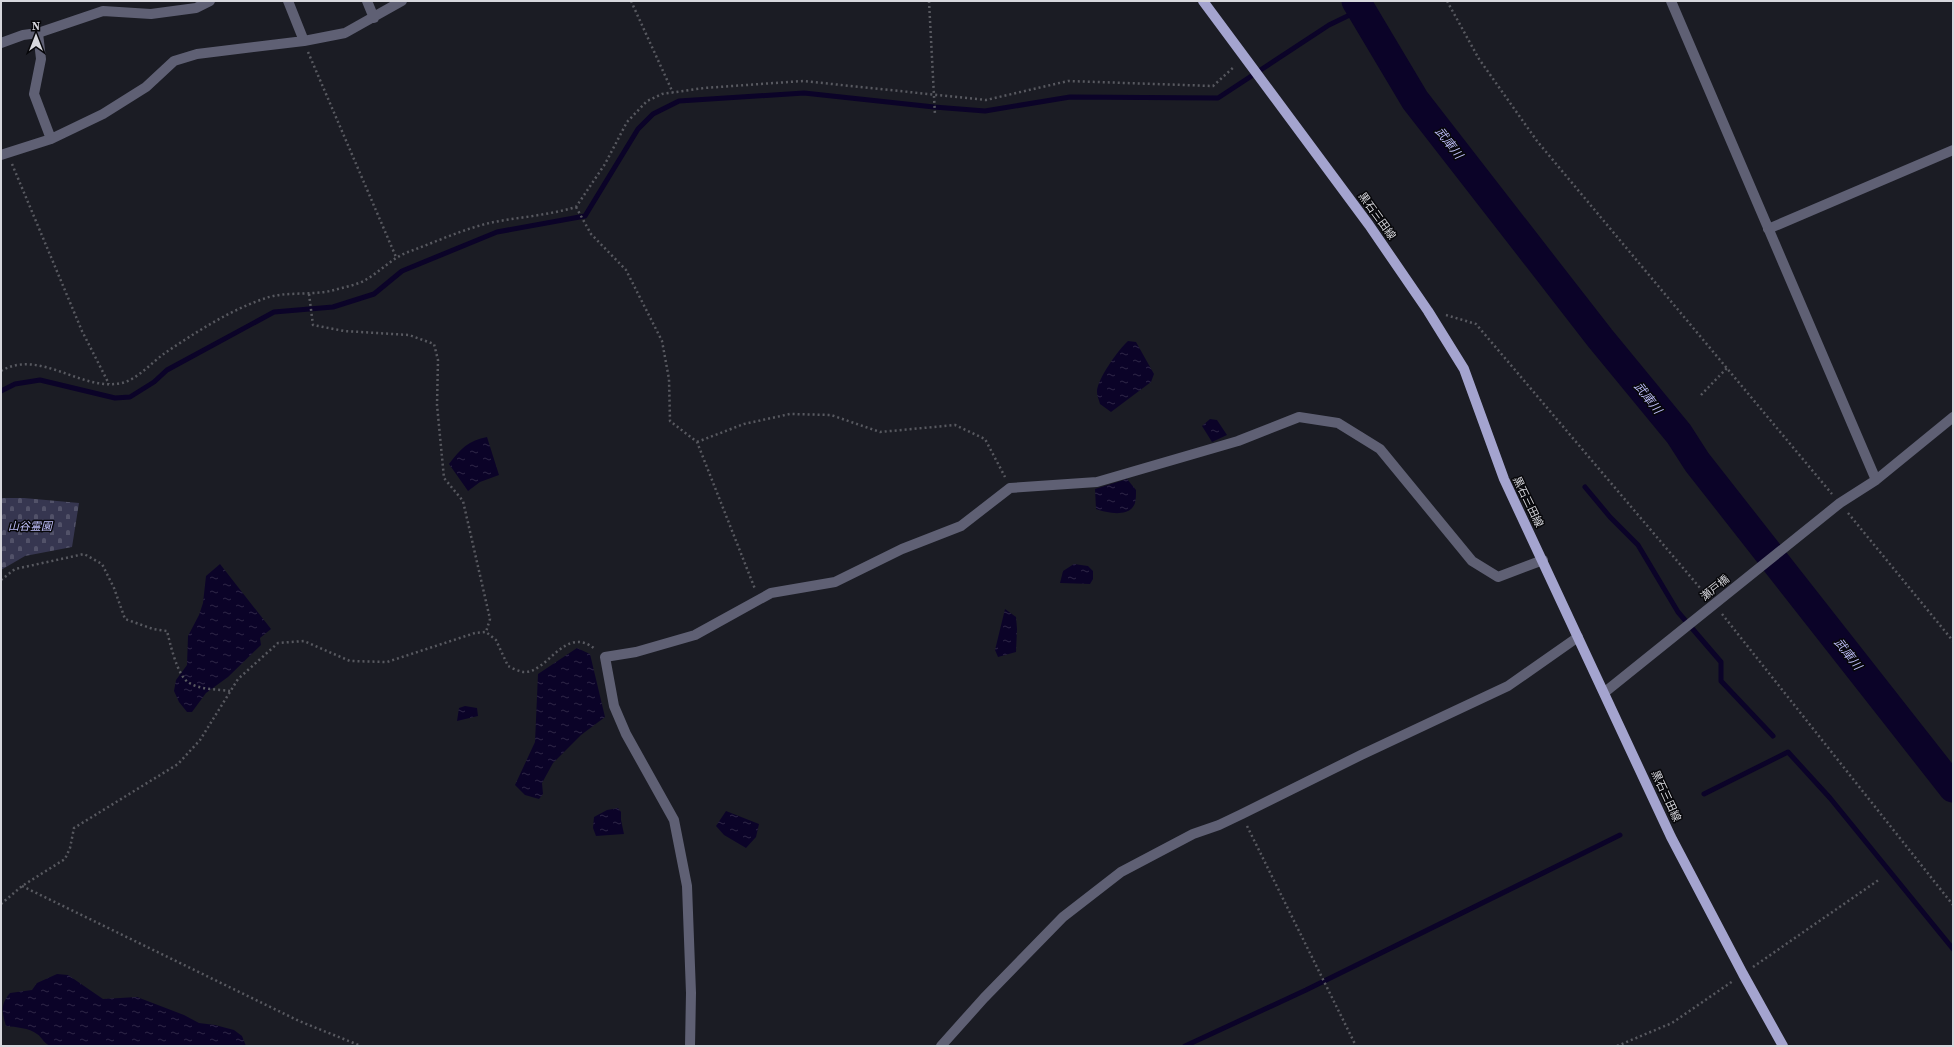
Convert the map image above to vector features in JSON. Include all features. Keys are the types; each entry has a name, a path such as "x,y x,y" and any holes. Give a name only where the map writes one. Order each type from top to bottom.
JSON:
{"main road":[{"name":"黒石三田線","path":"1203,1 1245,61 1369,225 1428,311 1464,369 1504,479 1605,692 1671,837 1743,974 1783,1046"}],"street":[{"path":"1,43 23,35 38,33 103,11 151,14 196,8 210,1"},
{"path":"288,1 304,41"},
{"path":"367,1 374,18"},
{"path":"5,155 51,139 103,114 146,87 174,61 197,54 304,41 345,33 402,1"},
{"path":"1671,1 1876,480"},
{"path":"38,33 41,60 34,94 51,139"},
{"path":"1768,229 1953,150"},
{"path":"690,1046 691,993 687,886 674,820 626,734 614,706 605,657 636,652 696,635 771,593 835,582 902,549 961,526 1010,488 1096,482 1238,441 1299,417 1338,423 1380,450 1472,562 1498,577 1543,560"},
{"name":"瀬戸橋","path":"1605,692 1840,503 1876,480 1953,417"},
{"path":"940,1046 984,998 1063,917 1121,872 1193,834 1219,825 1361,755 1508,686 1578,637"}],"path":[{"path":"631,1 672,93"},
{"path":"929,1 935,115"},
{"path":"1447,1 1479,59 1537,141 1840,503 1953,641"},
{"path":"304,41 396,258"},
{"path":"1,371 10,365 34,365 58,370 80,379 109,384 123,383 142,372 154,361 186,339 224,317 267,297 326,292 366,280 396,258 492,222 550,214 576,207 605,164 627,122 647,101 662,94 704,88 803,81 934,96 986,100 1068,81 1213,86 1245,61"},
{"path":"5,155 82,331 109,384"},
{"path":"576,207 591,234 626,270 662,341 669,379 670,421 697,442 759,601"},
{"path":"309,294 313,325 344,331 409,335 434,344 438,360 437,405 444,478 463,501 490,619 486,632"},
{"path":"1428,311 1476,324 1714,605 1953,905"},
{"path":"1701,395 1727,368"},
{"path":"697,442 744,424 790,414 831,415 880,432 955,425 985,440 1010,488"},
{"path":"1,580 15,569 84,554 102,564 114,588 125,619 153,629 167,631 175,662 187,682 204,688 230,691"},
{"path":"1,904 22,886 65,859 70,848 74,828 178,764 200,740 238,679 278,643 304,641 350,661 387,662 475,633 486,632 496,640 508,666 524,672 538,667 565,646 574,642 592,646 605,657"},
{"path":"1242,814 1356,1046"},
{"path":"22,886 299,1021 361,1046"}],"green space":[{"name":"山谷霊園","path":"1,498 24,498 79,503 72,547 25,556 1,570"}],"water":[{"path":"1128,341 1136,342 1154,374 1151,382 1111,412 1100,404 1097,394 1098,386 1104,372"},
{"path":"1210,419 1217,420 1227,435 1212,442 1202,426"},
{"path":"487,437 499,475 480,482 468,491 449,464 465,446 475,440"},
{"path":"1127,479 1136,490 1135,503 1132,508 1123,513 1112,513 1096,509 1095,489"},
{"path":"220,564 271,629 260,638 261,645 228,677 206,693 192,712 187,712 179,702 174,691 176,680 187,665 188,636 199,615 203,603 206,576"},
{"path":"1074,564 1088,566 1093,571 1093,579 1090,584 1060,583 1063,571"},
{"path":"1005,609 1016,617 1016,652 998,657 995,650"},
{"path":"577,648 590,654 605,717 581,735 553,763 542,783 543,794 539,799 525,795 515,785 535,742 538,674"},
{"path":"465,706 477,708 478,716 457,721 459,708"},
{"path":"618,808 621,812 624,834 596,836 593,828 594,817 607,810"},
{"path":"726,811 759,824 756,837 746,848 724,835 716,826"},
{"path":"57,974 68,975 103,999 137,997 184,1015 199,1023 234,1030 242,1036 246,1046 52,1046 45,1043 39,1036 30,1030 6,1026 3,1005 10,993 32,990 37,983"}],"waterway":[{"name":"武庫川","path":"1356,1 1415,100 1600,338 1679,434 1697,462 1953,788"},
{"path":"1,391 15,384 40,380 115,398 130,397 154,382 167,370 274,312 333,307 374,294 402,271 497,232 585,216 638,129 653,114 679,101 804,93 985,111 1070,97 1218,98 1329,25 1360,10"},
{"path":"1585,487 1610,517 1638,545 1678,612 1721,662 1721,681 1773,736"},
{"path":"1704,794 1788,752 1830,798 1953,949"},
{"path":"1185,1046 1306,990 1620,835"}]}
